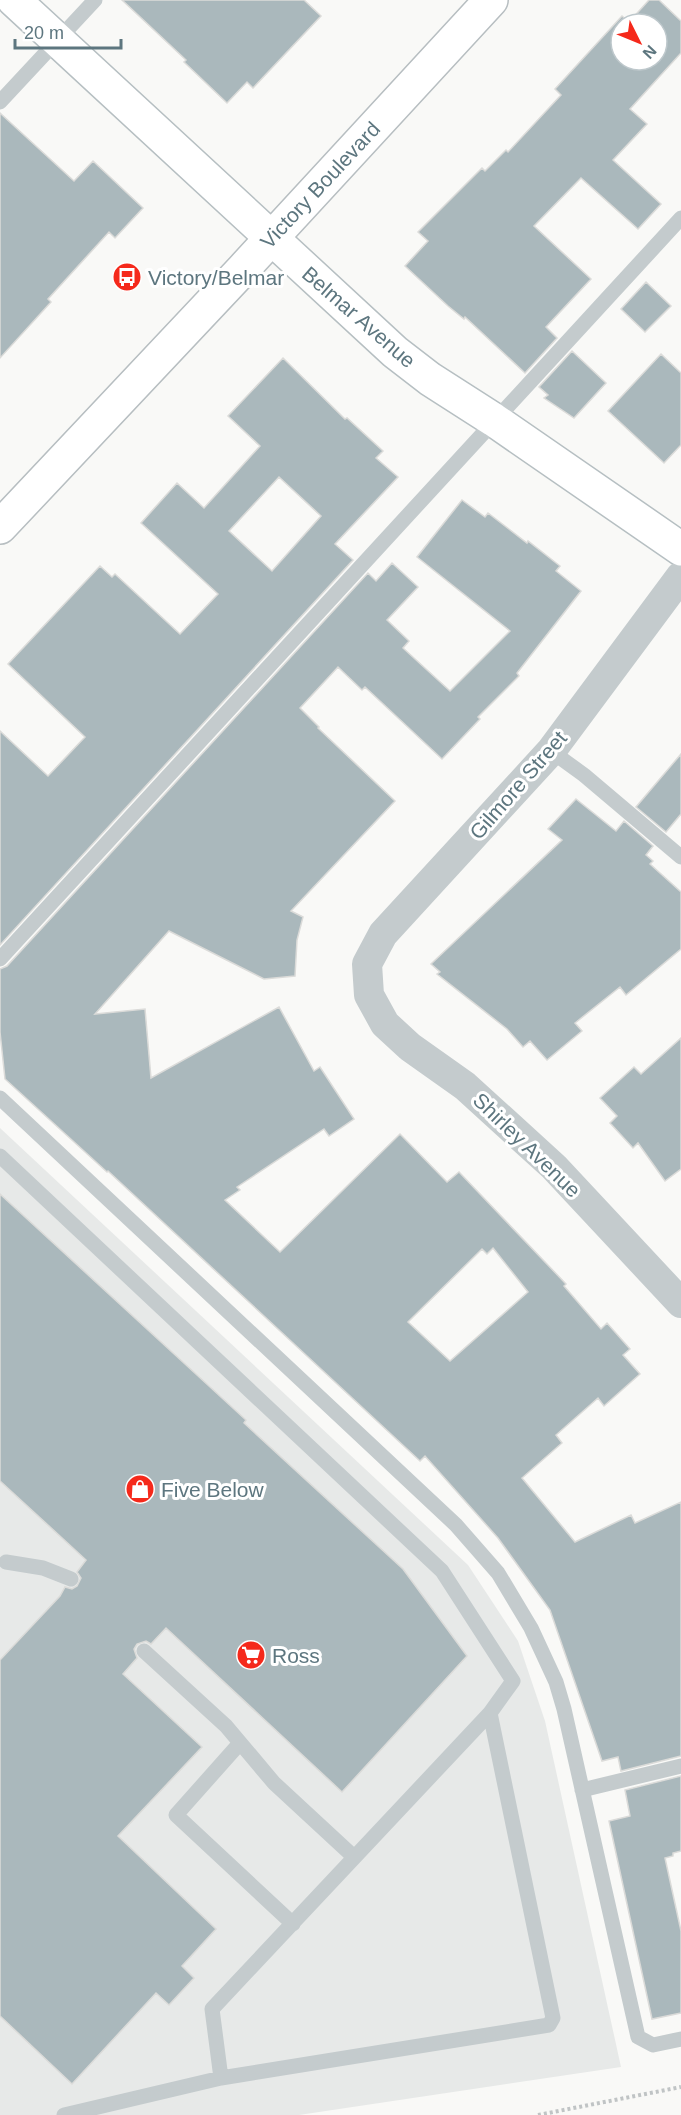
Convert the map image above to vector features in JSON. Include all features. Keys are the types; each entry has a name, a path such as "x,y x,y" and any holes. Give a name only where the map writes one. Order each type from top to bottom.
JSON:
{"street":[{"name":"Belmar Avenue","path":"14,0 395,352 430,379 494,420 681,549"},
{"name":"Victory Boulevard","path":"0,527 271,239 491,0"},
{"name":"Gilmore Street","path":"369,994 367,964 383,934 551,751 681,576"},
{"name":"Shirley Avenue","path":"369,994 385,1024 410,1047 465,1086 554,1167 681,1303"}],"lane":[{"path":"0,102 95,0"},
{"path":"0,959 681,218"},
{"path":"551,751 681,857"},
{"path":"0,1098 456,1525 498,1573 531,1628 556,1682 638,2037 653,2045 681,2039"},
{"path":"0,1156 442,1571 513,1681 490,1713 212,2009 221,2078"},
{"path":"6,1562 43,1568 71,1579"},
{"path":"144,1651 226,1726 274,1783 354,1857"},
{"path":"64,2115 221,2078 549,2025 553,2018 490,1713"},
{"path":"240,1743 176,1815 293,1924"},
{"path":"582,1790 681,1766"}],"path":[{"path":"538,2115 681,2087"}],"shaded area":[{"path":"0,1128 468,1565 518,1641 545,1721 621,2067 299,2115 0,2115"}],"building":[{"path":"122,0 304,0 321,16 253,88 247,82 227,103 184,62 186,60"},
{"path":"649,0 659,0 681,21 681,53 669,66 669,12 638,12"},
{"path":"609,30 609,72 664,72 630,109 647,124 613,160 661,204 638,229 581,178 534,226 591,279 546,327 557,338 525,373 465,317 464,319 448,306 405,266 428,241 418,232 482,168 485,171 506,150 508,152 561,95 555,89"},
{"path":"0,113 74,181 93,161 143,208 115,238 109,232 48,299 51,302 0,358"},
{"path":"646,282 671,306 645,332 621,309"},
{"path":"572,351 606,383 574,418 544,398 548,395 539,387"},
{"path":"661,354 681,373 681,445 664,463 608,411"},
{"path":"283,358 345,419 347,418 383,451 376,458 398,477 335,544 353,560 0,945 0,731 48,776 85,737 8,664 100,566 112,577 115,574 180,634 218,594 141,523 177,483 204,508 260,446 228,416","holes":["279,477 321,516 272,571 229,531"]},
{"path":"462,500 485,517 488,513 527,543 528,541 560,566 556,571 581,591 517,673 519,676 478,717 480,719 442,759 365,687 362,690 338,667 300,708 395,801 291,911 303,917 297,940 295,976 264,979 169,931 95,1014 145,1009 151,1078 279,1007 314,1071 320,1067 354,1119 329,1136 324,1129 237,1187 240,1190 225,1200 280,1252 400,1134 447,1182 459,1172 566,1284 564,1286 601,1329 607,1323 630,1349 623,1355 640,1374 604,1406 598,1398 556,1435 562,1443 522,1478 575,1542 631,1515 635,1523 681,1502 681,1756 621,1771 618,1757 602,1761 550,1610 498,1538 425,1456 420,1461 108,1171 5,1079 0,1032 0,969 7,966 368,573 376,581 392,563 418,587 387,620 409,641 403,648 450,691 510,631 417,557","holes":["493,1248 528,1292 450,1361 408,1322 482,1249 487,1254"]},
{"path":"681,754 681,814 666,832 636,807"},
{"path":"576,799 616,831 624,821 653,846 646,855 653,861 650,864 681,892 681,949 626,995 620,987 575,1023 582,1031 547,1060 530,1041 523,1047 507,1029 437,974 440,972 431,964 562,840 548,829"},
{"path":"681,1038 681,1169 665,1181 638,1143 633,1148 610,1123 617,1116 600,1098 634,1067 641,1074"},
{"path":"0,1194 246,1420 244,1423 403,1569 467,1656 342,1792 166,1628 151,1644 146,1641 137,1644 134,1649 137,1658 123,1674 202,1747 118,1836 216,1929 182,1966 194,1978 169,2005 156,1993 72,2084 0,2016 0,1660 60,1596 65,1587 72,1589 77,1586 81,1578 77,1572 86,1560 0,1481"},
{"path":"681,1776 681,1851 665,1858 681,1931 681,2013 652,2019 609,1821 630,1816 625,1790"}],"place":[{"name":"Victory/Belmar","path":"127,277"},
{"name":"Five Below","path":"140,1489"},
{"name":"Ross","path":"251,1655"}]}
